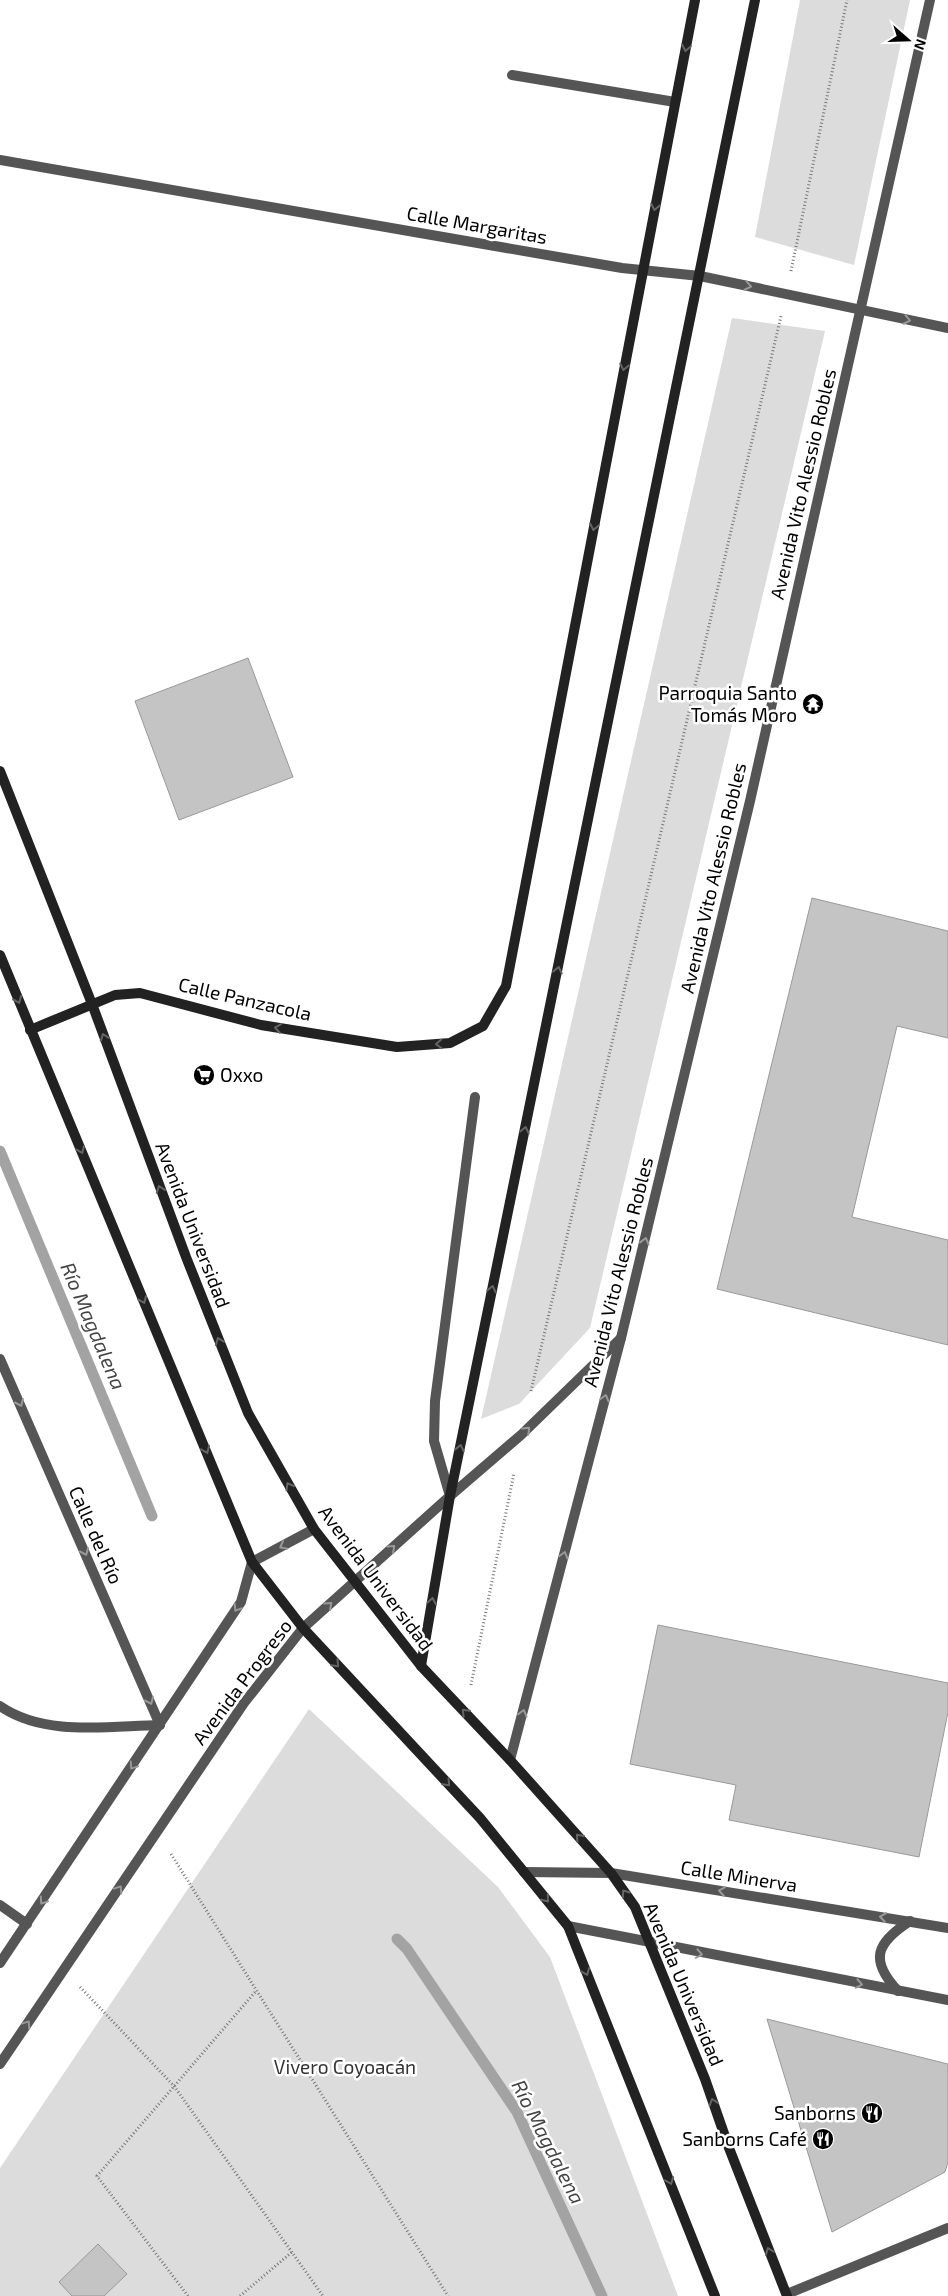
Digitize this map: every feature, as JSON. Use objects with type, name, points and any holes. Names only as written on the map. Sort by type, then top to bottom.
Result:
[{"type":"main road","points":[[642,271],[695,0]]},
{"type":"main road","points":[[421,1666],[450,1496],[755,0]]},
{"type":"main road","name":"Calle Panzacola","points":[[30,1030],[115,995],[140,993],[261,1025],[397,1047],[450,1043],[483,1026],[506,986],[642,271]]},
{"type":"main road","name":"Avenida Universidad","points":[[0,771],[92,1004],[186,1258],[248,1413],[314,1529],[421,1666],[510,1760],[611,1873],[635,1907],[652,1944],[705,2079],[729,2148],[787,2295]]},
{"type":"main road","points":[[0,955],[3,968],[252,1562],[303,1628],[480,1818],[568,1926],[714,2296]]},
{"type":"street","name":"Avenida Vito Alessio Robles","points":[[510,1760],[621,1338],[752,792],[930,0]]},
{"type":"street","points":[[512,75],[675,102]]},
{"type":"street","name":"Calle Margaritas","points":[[0,160],[642,271],[700,276],[948,328]]},
{"type":"street","points":[[450,1496],[434,1441],[435,1401],[475,1096]]},
{"type":"street","name":"Avenida Progreso","points":[[0,2064],[244,1703],[303,1628],[450,1496],[521,1436],[621,1338]]},
{"type":"street","name":"Calle del Río","points":[[0,1359],[160,1725]]},
{"type":"street","points":[[0,1963],[241,1602],[252,1562],[314,1529]]},
{"type":"street","points":[[0,1706],[26,1720],[64,1727],[160,1725]]},
{"type":"street","name":"Calle Minerva","points":[[524,1872],[611,1873],[948,1928]]},
{"type":"street","points":[[0,1905],[27,1924]]},
{"type":"street","points":[[898,1991],[885,1977],[880,1964],[880,1952],[886,1940],[894,1932],[910,1922]]},
{"type":"street","points":[[568,1926],[652,1944],[948,2000]]},
{"type":"street","points":[[787,2295],[948,2228]]},
{"type":"path","points":[[530,1397],[786,294],[847,0]]},
{"type":"path","points":[[465,1712],[521,1436]]},
{"type":"path","points":[[158,1832],[448,2296]]},
{"type":"path","points":[[64,1970],[174,2086],[323,2296]]},
{"type":"path","points":[[188,2296],[97,2176],[256,1991]]},
{"type":"path","points":[[240,2296],[292,2252]]},
{"type":"green space","points":[[800,0],[910,0],[854,265],[755,237]]},
{"type":"green space","points":[[732,318],[825,331],[590,1328],[519,1404],[481,1419]]},
{"type":"green space","name":"Vivero Coyoacán","points":[[309,1709],[498,1887],[550,1957],[678,2296],[0,2296],[0,2168]]},
{"type":"building","points":[[248,658],[293,777],[179,820],[135,701]]},
{"type":"building","points":[[812,898],[948,931],[948,1038],[897,1026],[852,1217],[948,1240],[948,1345],[717,1289]]},
{"type":"building","points":[[658,1625],[948,1683],[948,1712],[919,1857],[729,1820],[736,1785],[630,1764]]},
{"type":"building","name":"Sanborns","points":[[767,2019],[948,2064],[948,2162],[945,2172],[832,2232]]},
{"type":"building","points":[[98,2244],[127,2274],[104,2296],[72,2296],[59,2282]]},
{"type":"waterway","name":"Río Magdalena","points":[[0,1151],[152,1516]]},
{"type":"waterway","name":"Río Magdalena","points":[[397,1939],[407,1949],[517,2112],[602,2296]]},
{"type":"place","name":"Parroquia Santo Tomás Moro","points":[[813,704]]},
{"type":"place","name":"Oxxo","points":[[204,1075]]},
{"type":"place","name":"Sanborns","points":[[872,2113]]},
{"type":"place","name":"Sanborns Café","points":[[823,2139]]}]
